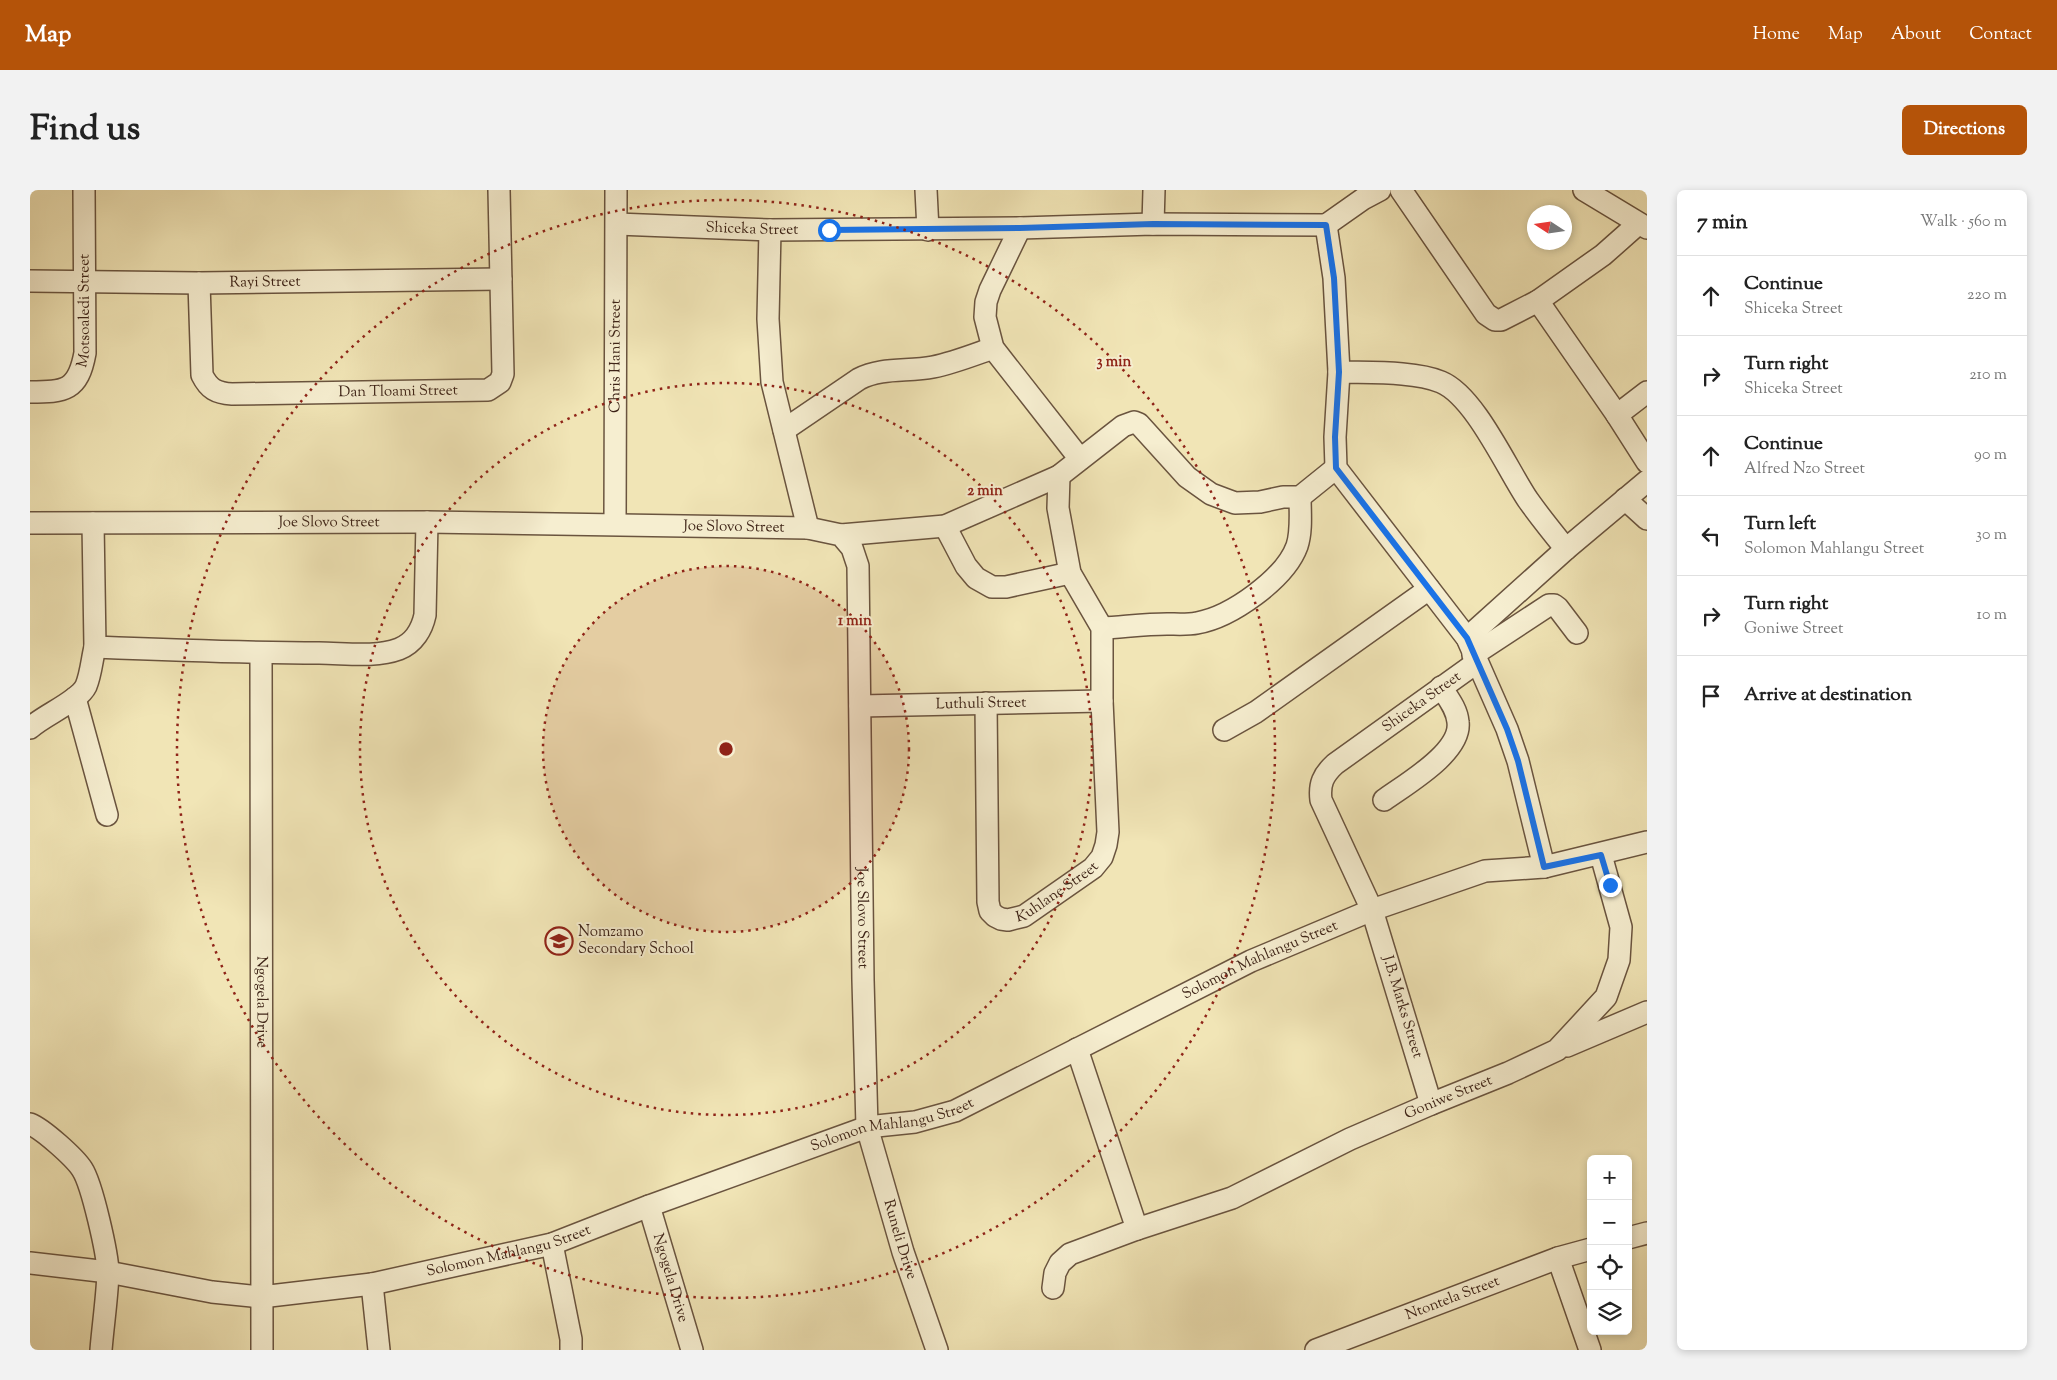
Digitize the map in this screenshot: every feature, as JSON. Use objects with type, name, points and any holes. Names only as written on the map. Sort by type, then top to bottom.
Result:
[{"type":"street","name":"Motsoaledi Street","points":[[30,392],[58,391],[70,386],[79,377],[85,353],[84,190]]},
{"type":"street","name":"Dan Tloami Street","points":[[199,283],[202,375],[207,386],[214,391],[241,394],[488,390],[500,382],[503,374],[499,190]]},
{"type":"street","name":"Chris Hani Street","points":[[615,524],[616,190]]},
{"type":"street","points":[[926,190],[928,230]]},
{"type":"street","points":[[1153,224],[1154,190]]},
{"type":"street","points":[[1380,190],[1363,198],[1326,225],[1334,278],[1339,372],[1335,437],[1336,468],[1429,589],[1472,652],[1507,729],[1518,761],[1544,867]]},
{"type":"street","points":[[1401,190],[1490,318],[1501,320],[1538,301],[1643,226],[1597,194]]},
{"type":"street","name":"Shiceka Street","points":[[617,224],[770,230],[928,230],[1153,224],[1326,225]]},
{"type":"street","points":[[1020,228],[986,302],[985,317],[993,348],[1080,459]]},
{"type":"street","points":[[770,230],[769,347],[772,382],[808,528]]},
{"type":"street","name":"Rayi Street","points":[[30,281],[199,283],[501,279]]},
{"type":"street","points":[[1538,301],[1617,415],[1647,462]]},
{"type":"street","points":[[784,430],[870,374],[883,371],[934,367],[993,348]]},
{"type":"street","points":[[1339,372],[1423,376],[1440,381],[1457,391],[1474,412],[1528,499],[1566,549]]},
{"type":"street","points":[[1617,415],[1647,392]]},
{"type":"street","points":[[841,535],[945,526],[1059,476],[1123,426],[1134,422],[1139,424],[1188,477],[1211,494],[1235,503],[1248,503],[1283,497],[1300,497],[1336,468]]},
{"type":"street","points":[[1059,476],[1058,508],[1070,573],[1102,628],[1196,624],[1214,618],[1249,599],[1278,574],[1293,554],[1298,544],[1300,531],[1300,497]]},
{"type":"street","points":[[1472,652],[1566,549],[1647,481]]},
{"type":"street","points":[[1625,499],[1647,519]]},
{"type":"street","points":[[95,647],[261,653],[378,654],[399,649],[417,636],[425,615],[427,522]]},
{"type":"street","name":"Joe Slovo Street","points":[[30,523],[427,522],[615,524],[808,528],[841,535],[852,548],[858,566],[863,980],[867,1127]]},
{"type":"street","points":[[30,728],[40,718],[75,698],[85,687],[95,647],[93,523]]},
{"type":"street","points":[[945,526],[966,566],[976,578],[992,587],[1006,587],[1070,573]]},
{"type":"street","points":[[1224,730],[1256,712],[1429,589]]},
{"type":"street","points":[[1472,652],[1549,605],[1554,605],[1558,608],[1577,633]]},
{"type":"street","name":"Kuhlane Street","points":[[986,703],[988,902],[990,910],[995,916],[1008,920],[1024,916],[1093,868],[1102,857],[1108,832],[1102,701],[1102,628]]},
{"type":"street","name":"Shiceka Street","points":[[1372,910],[1321,800],[1320,789],[1322,780],[1335,764],[1441,687],[1472,652]]},
{"type":"street","name":"Ngogela Drive","points":[[261,653],[262,1350]]},
{"type":"street","points":[[1384,800],[1436,761],[1455,740],[1459,723],[1456,712],[1441,687]]},
{"type":"street","points":[[75,698],[107,814]]},
{"type":"street","name":"Luthuli Street","points":[[860,706],[1102,701]]},
{"type":"street","name":"Solomon Mahlangu Street","points":[[30,1263],[108,1272],[204,1290],[261,1297],[372,1284],[552,1244],[649,1206],[867,1127],[916,1122],[955,1111],[1251,961],[1372,910],[1485,870],[1544,867],[1601,855],[1647,842]]},
{"type":"street","name":"Goniwe Street","points":[[1053,1288],[1060,1263],[1070,1254],[1137,1229],[1232,1198],[1343,1143],[1431,1104],[1508,1073],[1557,1050],[1606,997],[1619,960],[1621,927],[1601,855]]},
{"type":"street","name":"J.B. Marks Street","points":[[1372,910],[1431,1104]]},
{"type":"street","points":[[1557,1050],[1647,1012]]},
{"type":"street","points":[[1077,1049],[1137,1229]]},
{"type":"street","points":[[30,1124],[43,1131],[82,1169],[88,1184],[104,1242],[108,1272],[101,1350]]},
{"type":"street","name":"Runeli Drive","points":[[867,1127],[903,1252],[937,1350]]},
{"type":"street","name":"Ngogela Drive","points":[[649,1206],[692,1350]]},
{"type":"street","points":[[1632,1237],[1647,1233]]},
{"type":"street","points":[[552,1244],[571,1340],[570,1350]]},
{"type":"street","name":"Ntontela Street","points":[[1316,1350],[1558,1258],[1587,1250]]},
{"type":"street","points":[[1558,1258],[1590,1350]]},
{"type":"street","points":[[372,1284],[379,1350]]},
{"type":"place","name":"Nomzamo Secondary School","points":[[559,941]]},
{"type":"route","points":[[829,230],[1020,228],[1153,224],[1199,226],[1326,225],[1334,278],[1337,315],[1339,372],[1335,437],[1336,468],[1467,638],[1507,729],[1518,761],[1544,867],[1601,855],[1610,885]]}]
